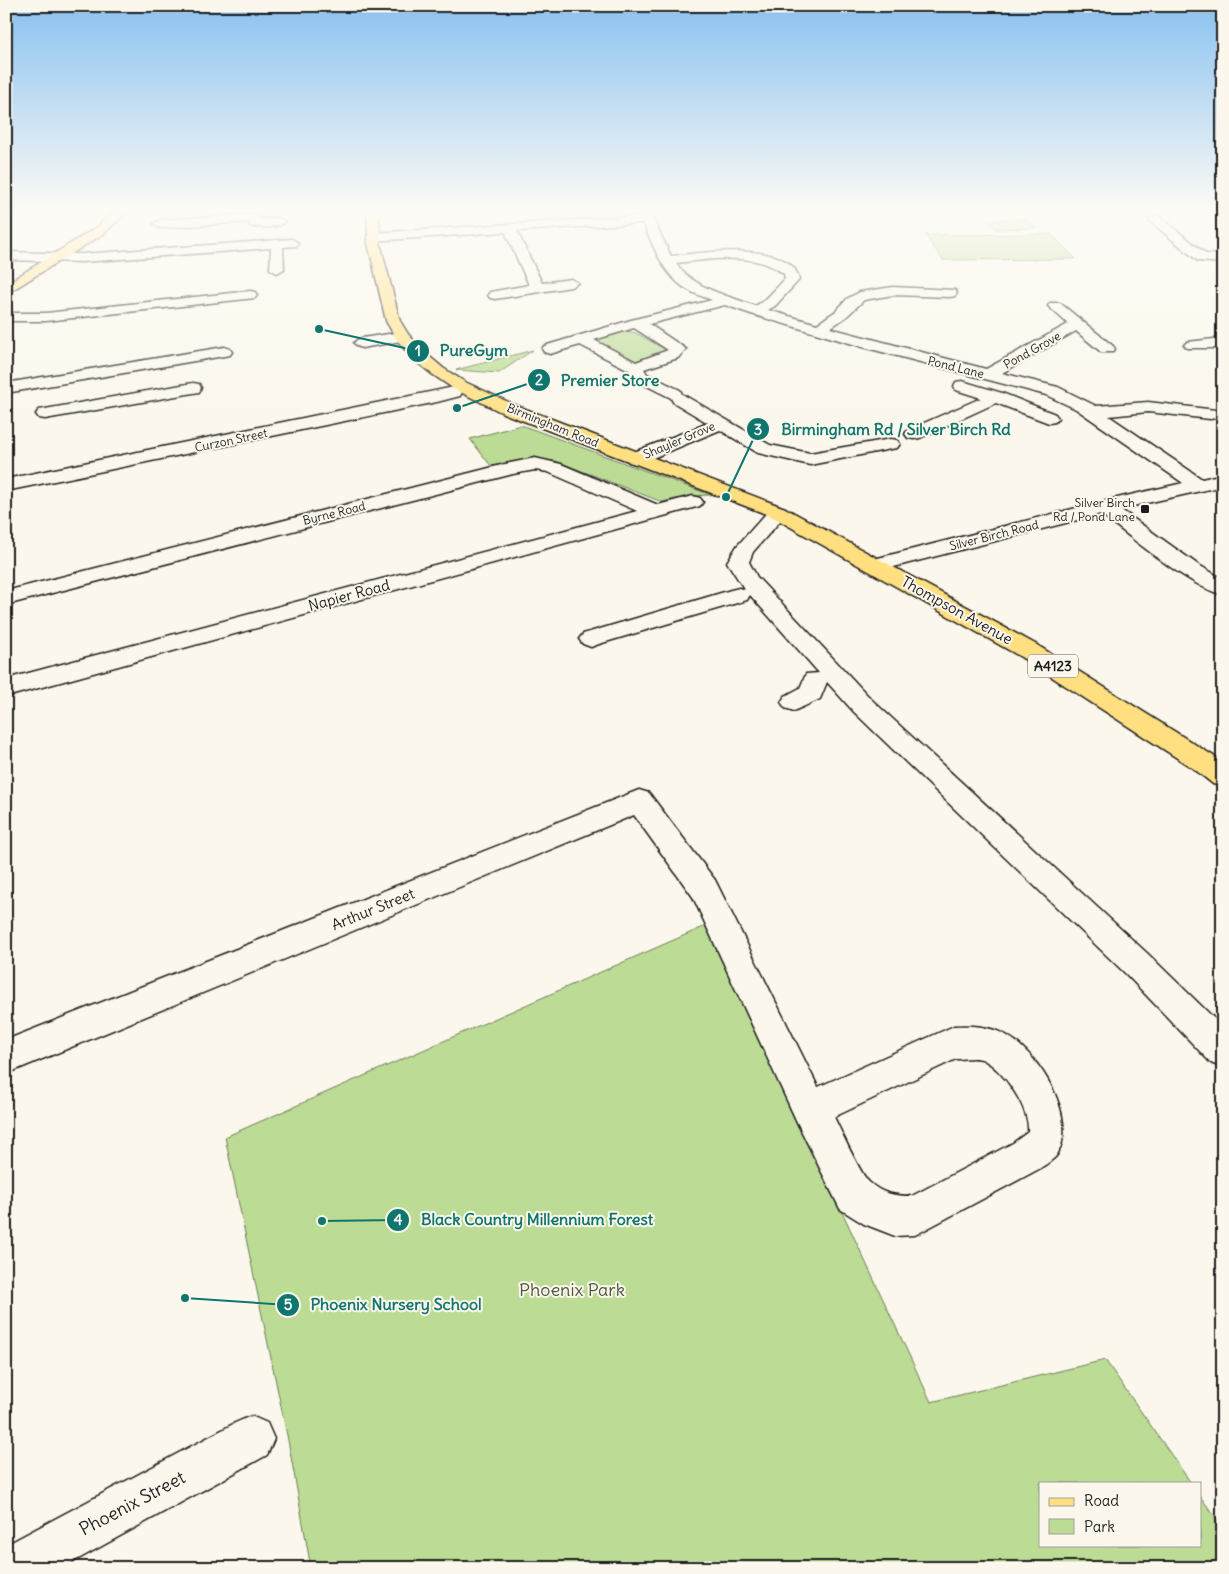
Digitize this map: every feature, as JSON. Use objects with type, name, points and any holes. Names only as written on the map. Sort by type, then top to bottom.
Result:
[{"type":"main road","points":[[6,290],[18,282]]},
{"type":"main road","name":"Birmingham Road","points":[[384,282],[393,320],[402,337],[419,356],[464,388],[536,420],[674,473]]},
{"type":"main road","name":"Thompson Avenue","points":[[674,473],[737,494],[778,512],[878,565],[1029,651],[1203,762],[1223,777]]},
{"type":"street","points":[[528,282],[530,288]]},
{"type":"street","name":"Pond Lane","points":[[685,282],[724,300],[818,330],[1052,391],[1072,399],[1198,485]]},
{"type":"street","points":[[756,311],[774,299],[790,282]]},
{"type":"street","points":[[495,295],[571,283]]},
{"type":"street","points":[[818,330],[841,314],[860,296],[893,291],[950,293]]},
{"type":"street","points":[[6,317],[46,317],[250,296]]},
{"type":"street","points":[[550,349],[636,323],[712,305],[724,300]]},
{"type":"street","name":"Pond Grove","points":[[1055,306],[1107,349]]},
{"type":"street","points":[[580,339],[622,362],[635,366],[672,355],[678,350],[675,346],[636,323]]},
{"type":"street","name":"Pond Grove","points":[[987,375],[1074,327],[1076,323]]},
{"type":"street","points":[[362,342],[402,337]]},
{"type":"street","points":[[1192,345],[1223,344]]},
{"type":"street","points":[[870,345],[860,354],[996,397],[1050,418]]},
{"type":"street","points":[[6,388],[224,352]]},
{"type":"street","name":"Shayler Grove","points":[[635,366],[641,377],[722,422],[764,449],[810,459],[890,444]]},
{"type":"street","points":[[44,414],[193,388]]},
{"type":"street","name":"Curzon Street","points":[[6,486],[437,398],[454,392]]},
{"type":"street","points":[[914,434],[996,397]]},
{"type":"street","points":[[1092,412],[1148,407],[1210,414]]},
{"type":"street","name":"Shayler Grove","points":[[636,458],[722,422]]},
{"type":"street","name":"Byrne Road","points":[[6,598],[512,468],[535,464],[554,468],[656,512]]},
{"type":"street","points":[[1198,485],[1223,480]]},
{"type":"street","name":"Silver Birch Road","points":[[878,565],[1198,485]]},
{"type":"street","name":"Napier Road","points":[[6,688],[693,502]]},
{"type":"street","points":[[1104,507],[1189,569],[1223,588]]},
{"type":"street","points":[[778,512],[744,550],[742,579],[775,622],[824,677],[863,706],[1137,964],[1223,1051]]},
{"type":"street","points":[[591,638],[742,579]]},
{"type":"street","points":[[794,702],[811,693],[824,677]]},
{"type":"street","name":"Arthur Street","points":[[6,1057],[639,801],[704,889],[810,1109]]},
{"type":"street","points":[[975,1042],[992,1046],[1008,1059],[1030,1084],[1040,1101],[1047,1125],[1044,1143],[1026,1156],[915,1215],[896,1216],[878,1210],[854,1195],[810,1109],[954,1043],[975,1042]]},
{"type":"street","name":"Phoenix Street","points":[[14,1568],[251,1439]]},
{"type":"green space","points":[[626,331],[636,333],[666,350],[665,352],[636,363],[597,343],[597,340]]},
{"type":"green space","points":[[533,350],[499,373],[456,370]]},
{"type":"green space","points":[[521,425],[711,495],[688,496],[662,502],[556,461],[534,459],[491,466],[470,439]]},
{"type":"green space","name":"Phoenix Park","points":[[708,925],[931,1402],[1105,1360],[1190,1482],[1039,1482],[1039,1546],[1202,1546],[1202,1499],[1223,1528],[1223,1568],[311,1568],[288,1440],[225,1137]]},
{"type":"place","name":"PureGym","points":[[319,329]]},
{"type":"place","name":"Premier Store","points":[[457,408]]},
{"type":"place","name":"Birmingham Rd / Silver Birch Rd","points":[[726,497]]},
{"type":"place","name":"Silver Birch Rd / Pond Lane","points":[[1145,509]]},
{"type":"place","name":"Black Country Millennium Forest","points":[[322,1221]]},
{"type":"place","name":"Phoenix Nursery School","points":[[185,1298]]}]
